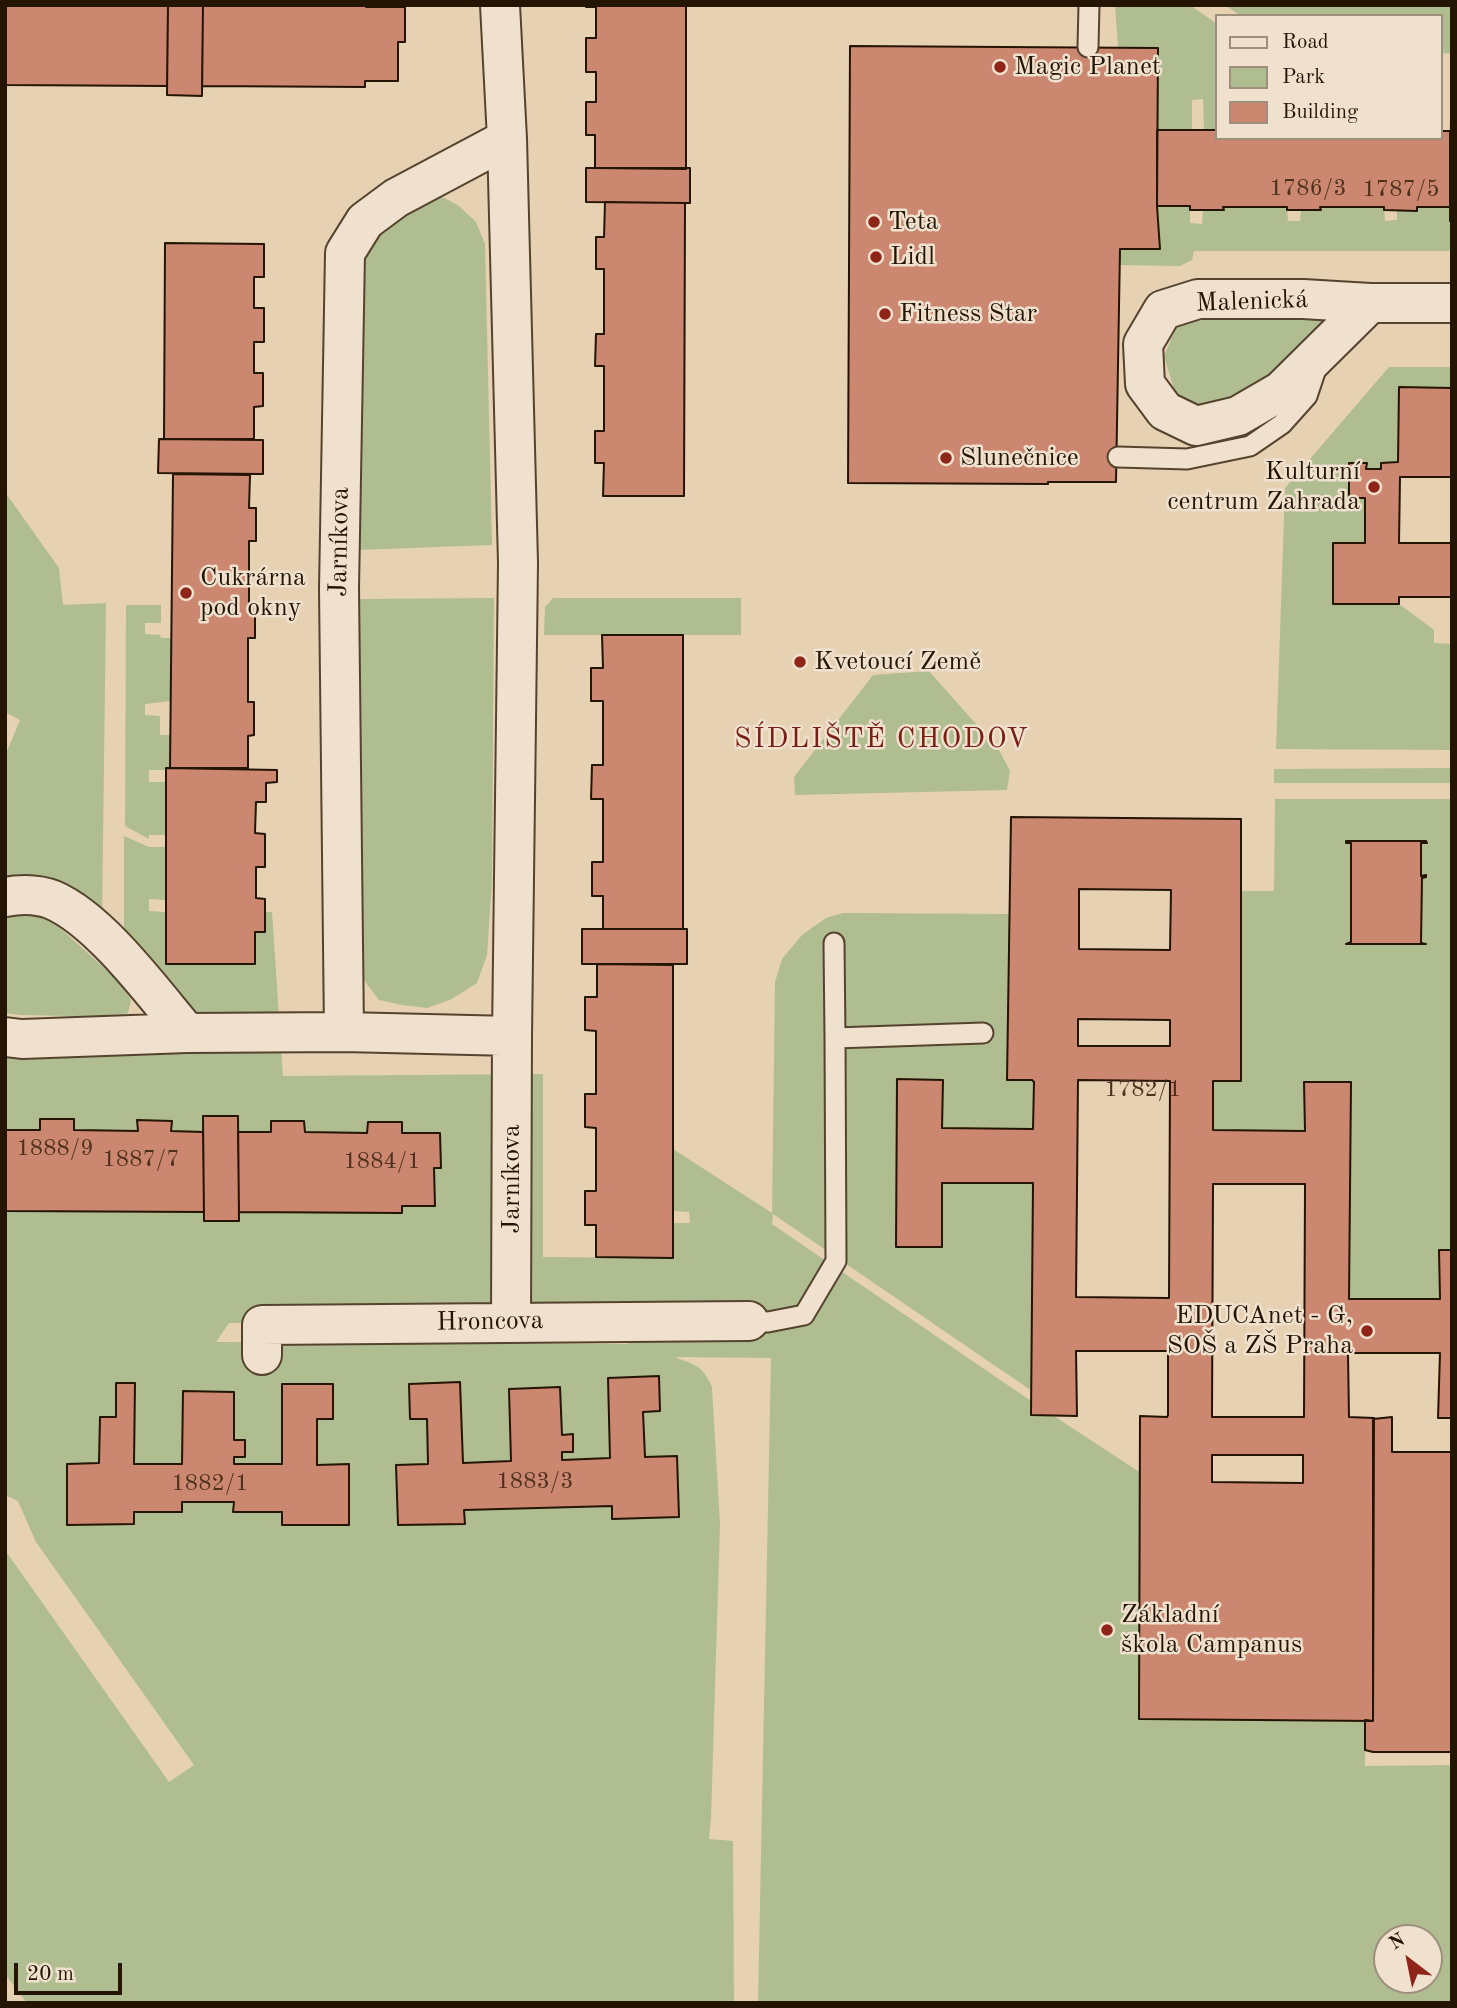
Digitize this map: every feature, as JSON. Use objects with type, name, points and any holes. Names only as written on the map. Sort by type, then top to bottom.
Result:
[{"type":"street","name":"Jarníkova","points":[[500,5],[507,139],[518,563],[511,1321]]},
{"type":"street","name":"Jarníkova","points":[[344,1032],[339,589],[345,253],[365,221],[396,198],[507,139]]},
{"type":"street","name":"Malenická","points":[[1370,303],[1281,391],[1238,416],[1196,426],[1165,411],[1145,384],[1143,344],[1163,310],[1198,299],[1452,303]]},
{"type":"street","points":[[5,897],[30,894],[52,900],[72,911],[116,950],[187,1033]]},
{"type":"street","points":[[5,1037],[22,1039],[187,1033],[344,1032],[512,1036]]},
{"type":"street","name":"Hroncova","points":[[262,1355],[262,1325],[749,1321]]},
{"type":"lane","points":[[1088,5],[1088,47]]},
{"type":"lane","points":[[1118,457],[1187,459],[1250,446],[1282,424],[1307,396],[1322,352]]},
{"type":"lane","points":[[749,1321],[768,1322],[804,1315],[836,1261],[834,943]]},
{"type":"lane","points":[[835,1038],[983,1033]]},
{"type":"green space","points":[[1115,5],[1190,5],[1216,23],[1216,130],[1204,130],[1203,99],[1192,100],[1192,130],[1157,130],[1158,48],[1118,48]]},
{"type":"green space","points":[[1225,5],[1452,5],[1452,54],[1443,53],[1443,14],[1238,14]]},
{"type":"green space","points":[[439,195],[459,206],[476,222],[485,244],[492,545],[357,550],[360,277],[365,253],[391,221]]},
{"type":"green space","points":[[1157,206],[1190,206],[1190,223],[1202,224],[1203,210],[1223,210],[1223,207],[1287,207],[1288,221],[1300,221],[1301,210],[1320,210],[1320,207],[1384,207],[1385,221],[1397,220],[1397,210],[1417,211],[1417,207],[1450,207],[1452,251],[1194,251],[1192,260],[1180,266],[1120,265],[1120,249],[1160,249]]},
{"type":"green space","points":[[1219,304],[1322,318],[1324,338],[1242,399],[1198,408],[1176,396],[1164,356],[1179,321]]},
{"type":"green space","points":[[1389,367],[1452,367],[1452,388],[1400,388],[1398,462],[1381,463],[1381,469],[1366,469],[1367,463],[1349,464],[1365,498],[1365,543],[1333,544],[1333,603],[1399,604],[1434,630],[1434,643],[1452,644],[1452,750],[1276,749],[1285,488]]},
{"type":"green space","points":[[5,492],[59,568],[63,605],[106,603],[102,923],[5,882],[5,756],[20,720],[5,712]]},
{"type":"green space","points":[[494,598],[492,881],[487,955],[477,983],[452,999],[427,1008],[379,1000],[354,962],[356,599]]},
{"type":"green space","points":[[553,598],[741,598],[741,635],[544,635],[545,607]]},
{"type":"green space","points":[[126,605],[161,605],[161,623],[145,623],[145,634],[171,638],[171,701],[145,704],[145,715],[160,716],[160,735],[171,735],[170,768],[149,770],[149,782],[166,782],[166,835],[149,835],[149,839],[125,826]]},
{"type":"green space","points":[[929,671],[999,750],[1010,771],[1007,790],[795,795],[794,777],[873,675]]},
{"type":"green space","points":[[1452,768],[1452,783],[1274,783],[1274,769]]},
{"type":"green space","points":[[1275,799],[1452,799],[1452,1250],[1440,1299],[1349,1299],[1351,1083],[1305,1082],[1305,1131],[1213,1130],[1213,1081],[1241,1081],[1240,891],[1274,891]],"holes":[[[1346,841],[1427,843],[1421,843],[1421,876],[1426,877],[1422,878],[1421,943],[1426,944],[1346,944],[1351,942],[1351,843]]]},
{"type":"green space","points":[[124,836],[149,847],[166,847],[166,900],[149,899],[149,911],[165,912],[166,964],[255,964],[255,932],[265,932],[265,912],[272,912],[283,1076],[543,1074],[543,1257],[672,1258],[673,1223],[690,1223],[689,1212],[673,1211],[673,1149],[772,1213],[775,982],[782,959],[802,935],[826,918],[843,913],[1010,914],[1007,1080],[1034,1082],[1033,1129],[942,1128],[896,1246],[942,1247],[942,1183],[1033,1183],[1032,1391],[773,1214],[772,1224],[1031,1401],[1031,1415],[1054,1416],[1141,1473],[1365,1720],[1365,1766],[1452,1765],[1452,2003],[758,2003],[771,1358],[675,1357],[701,1370],[712,1387],[720,1524],[709,1839],[733,1841],[734,2003],[27,2003],[5,1974],[5,1550],[169,1782],[194,1765],[36,1542],[18,1501],[5,1495],[5,1211],[204,1212],[205,1221],[239,1221],[239,1212],[402,1213],[402,1206],[435,1206],[434,1168],[441,1167],[440,1133],[402,1133],[401,1122],[368,1122],[367,1133],[305,1132],[304,1121],[271,1121],[271,1132],[171,1131],[171,1121],[138,1120],[138,1131],[74,1130],[74,1119],[41,1119],[40,1130],[5,1130],[5,1042],[155,1048],[155,987],[124,943]],"holes":[[[642,1318],[628,1344],[216,1342],[229,1323]],[[659,1376],[660,1411],[643,1412],[645,1457],[677,1456],[679,1517],[612,1519],[612,1506],[464,1510],[464,1524],[398,1525],[396,1465],[428,1464],[427,1419],[410,1419],[409,1384],[460,1382],[463,1463],[511,1461],[509,1389],[560,1387],[562,1435],[573,1435],[573,1452],[562,1452],[562,1460],[610,1458],[608,1378]],[[116,1383],[134,1384],[134,1464],[182,1464],[234,1440],[245,1440],[245,1457],[234,1457],[234,1464],[282,1464],[333,1384],[333,1419],[317,1419],[317,1465],[349,1465],[349,1525],[282,1525],[282,1512],[234,1512],[234,1502],[182,1502],[182,1512],[134,1512],[134,1524],[68,1524],[68,1464],[99,1463],[100,1418],[116,1417]]]},
{"type":"green space","points":[[32,911],[59,927],[123,985],[131,1000],[128,1013],[117,1017],[5,1013],[5,917]]},
{"type":"building","points":[[5,5],[168,5],[167,86],[5,85]]},
{"type":"building","points":[[168,5],[203,5],[202,96],[167,95]]},
{"type":"building","points":[[203,5],[405,7],[405,42],[398,42],[398,81],[365,81],[365,87],[202,86]]},
{"type":"building","points":[[686,5],[686,169],[595,168],[595,135],[586,135],[586,102],[596,102],[596,72],[586,72],[586,38],[596,38],[596,7],[586,7]]},
{"type":"building","points":[[850,46],[1158,48],[1157,206],[1160,249],[1120,249],[1116,482],[848,483]]},
{"type":"building","points":[[1451,118],[1452,221],[1450,221]]},
{"type":"building","points":[[1157,130],[1216,130],[1216,140],[1443,140],[1443,131],[1450,131],[1450,207],[1417,207],[1417,211],[1384,210],[1384,207],[1287,210],[1287,207],[1223,207],[1224,210],[1190,210],[1190,206],[1157,206]]},
{"type":"building","points":[[586,168],[690,168],[690,203],[586,202]]},
{"type":"building","points":[[605,202],[685,203],[684,496],[603,496],[604,463],[595,463],[595,431],[604,431],[604,366],[595,366],[596,334],[604,334],[604,269],[596,269],[596,237],[604,237]]},
{"type":"building","points":[[165,243],[264,244],[264,277],[254,277],[254,308],[264,308],[264,342],[254,342],[254,373],[263,373],[263,406],[254,407],[254,439],[164,439]]},
{"type":"building","name":"Kulturní centrum Zahrada","points":[[1399,387],[1452,388],[1452,477],[1400,477],[1399,543],[1452,543],[1452,597],[1399,597],[1399,604],[1333,604],[1333,543],[1365,543],[1365,498],[1349,498],[1349,463],[1367,463],[1366,469],[1381,469],[1381,463],[1398,462]]},
{"type":"building","points":[[159,439],[263,440],[263,474],[158,473]]},
{"type":"building","points":[[173,474],[250,475],[249,508],[256,508],[256,541],[249,541],[249,605],[255,605],[255,638],[248,638],[248,702],[254,702],[254,735],[248,736],[248,768],[170,768]]},
{"type":"building","points":[[602,635],[683,635],[683,929],[603,929],[603,896],[592,896],[592,862],[603,862],[603,799],[591,799],[592,765],[603,765],[603,701],[591,701],[591,668],[603,668]]},
{"type":"building","points":[[166,768],[277,770],[277,782],[266,783],[266,802],[256,802],[255,833],[265,834],[265,867],[256,867],[256,898],[265,899],[265,932],[255,932],[255,964],[166,964]]},
{"type":"building","points":[[1011,817],[1241,819],[1241,1081],[1213,1081],[1213,1130],[1305,1131],[1304,1082],[1351,1082],[1349,1299],[1440,1299],[1439,1250],[1452,1250],[1452,1418],[1438,1418],[1440,1353],[1348,1353],[1349,1417],[1374,1418],[1373,1721],[1139,1719],[1140,1416],[1168,1415],[1168,1351],[1076,1351],[1077,1416],[1031,1415],[1033,1183],[942,1183],[942,1247],[896,1247],[897,1079],[943,1080],[942,1128],[1033,1129],[1034,1082],[1007,1080]],"holes":[[[1079,889],[1171,890],[1170,950],[1079,949]],[[1078,1019],[1170,1020],[1170,1046],[1078,1046]],[[1078,1080],[1170,1081],[1169,1298],[1076,1297]],[[1213,1184],[1305,1184],[1304,1417],[1212,1417]],[[1212,1455],[1303,1455],[1303,1483],[1212,1482]]]},
{"type":"building","points":[[1346,841],[1426,841],[1427,843],[1421,843],[1421,876],[1426,877],[1422,878],[1421,943],[1426,944],[1346,944],[1351,942],[1351,843]]},
{"type":"building","points":[[582,929],[687,929],[687,964],[582,964]]},
{"type":"building","points":[[597,964],[673,965],[673,1258],[596,1257],[596,1225],[585,1225],[585,1191],[596,1191],[596,1128],[585,1127],[585,1094],[596,1094],[596,1031],[585,1030],[585,997],[597,997]]},
{"type":"building","points":[[203,1116],[238,1116],[239,1221],[204,1221]]},
{"type":"building","points":[[40,1119],[74,1119],[74,1130],[138,1131],[137,1120],[172,1121],[171,1131],[203,1132],[204,1212],[5,1211],[5,1130],[40,1130]]},
{"type":"building","points":[[271,1121],[304,1121],[305,1132],[367,1133],[368,1122],[402,1122],[402,1133],[440,1133],[441,1168],[434,1168],[435,1206],[402,1206],[402,1213],[239,1212],[238,1132],[271,1132]]},
{"type":"building","points":[[659,1376],[660,1411],[643,1412],[645,1457],[677,1456],[679,1517],[612,1519],[612,1506],[464,1510],[465,1524],[398,1525],[396,1465],[428,1464],[427,1419],[410,1419],[409,1384],[460,1382],[463,1463],[511,1461],[509,1389],[560,1387],[562,1435],[573,1434],[573,1452],[562,1452],[562,1460],[610,1458],[608,1378]]},
{"type":"building","points":[[116,1383],[135,1383],[134,1464],[182,1464],[183,1391],[234,1392],[234,1440],[245,1440],[245,1457],[234,1457],[234,1464],[282,1464],[282,1384],[333,1384],[333,1419],[317,1419],[317,1465],[349,1464],[349,1525],[282,1525],[282,1512],[233,1512],[234,1502],[182,1502],[182,1512],[134,1512],[134,1524],[67,1525],[67,1464],[99,1463],[100,1417],[116,1417]]},
{"type":"building","points":[[1392,1417],[1392,1452],[1452,1452],[1452,1752],[1365,1750],[1365,1720],[1373,1721],[1373,1419]]},
{"type":"place","name":"Magic Planet","points":[[1000,67]]},
{"type":"place","name":"Teta","points":[[874,222]]},
{"type":"place","name":"Lidl","points":[[876,257]]},
{"type":"place","name":"Fitness Star","points":[[885,314]]},
{"type":"place","name":"Slunečnice","points":[[946,458]]},
{"type":"place","name":"Kulturní centrum Zahrada","points":[[1374,487]]},
{"type":"place","name":"Cukrárna pod okny","points":[[186,593]]},
{"type":"place","name":"Kvetoucí Země","points":[[800,662]]},
{"type":"place","name":"EDUCAnet - G, SOŠ a ZŠ Praha","points":[[1367,1331]]},
{"type":"place","name":"Základní škola Campanus","points":[[1107,1630]]},
{"type":"district","name":"SÍDLIŠTĚ CHODOV","points":[[882,740]]}]
